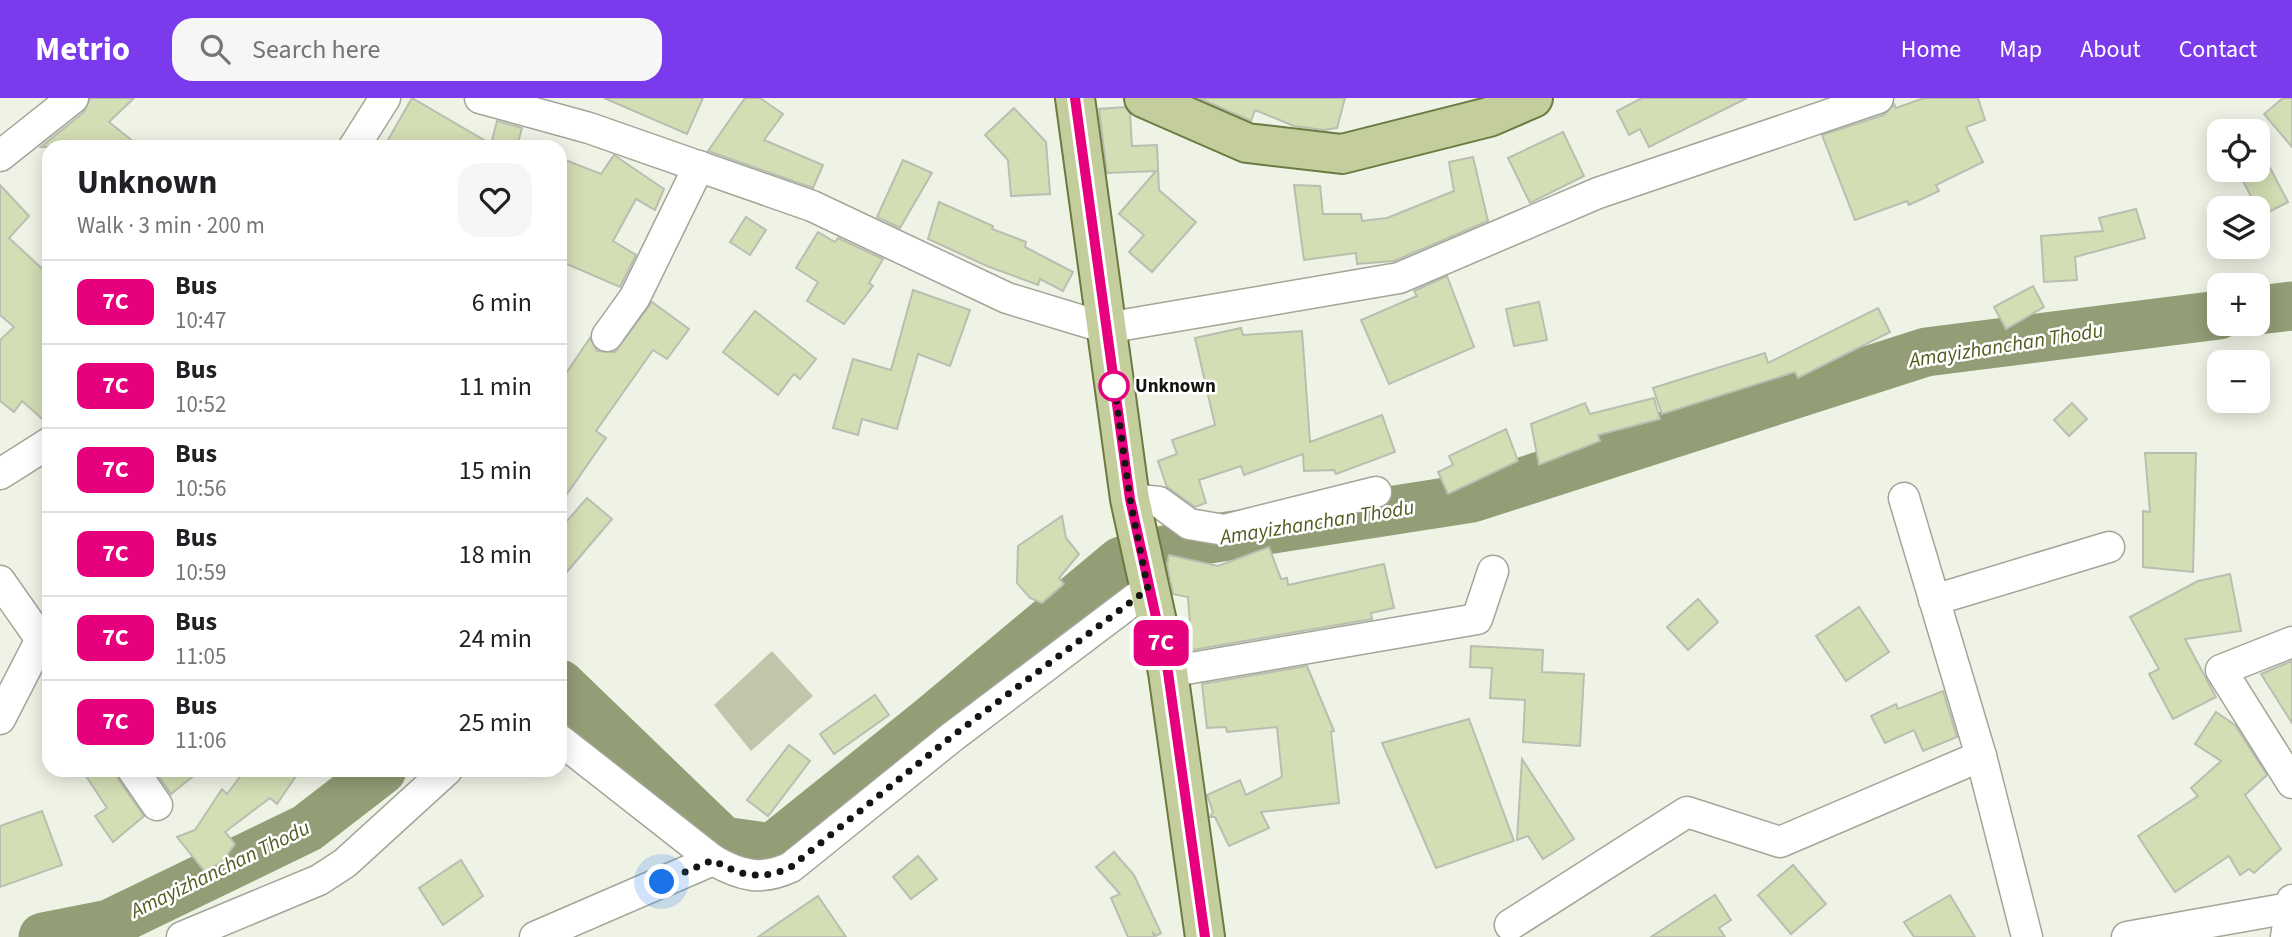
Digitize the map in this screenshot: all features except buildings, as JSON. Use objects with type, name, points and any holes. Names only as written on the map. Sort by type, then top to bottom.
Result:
[{"type":"main road","points":[[1074,98],[1130,499],[1168,672],[1205,937]]},
{"type":"main road","points":[[1144,98],[1247,143],[1342,154],[1489,117],[1534,98]]},
{"type":"street","points":[[359,140],[386,98]]},
{"type":"street","points":[[480,98],[589,128],[812,206],[1007,298],[1106,328],[1399,278],[1598,193],[1878,98]]},
{"type":"street","points":[[0,156],[66,100]]},
{"type":"street","points":[[607,336],[635,297],[699,166]]},
{"type":"street","points":[[0,474],[42,447]]},
{"type":"street","points":[[1130,499],[1159,502],[1189,524],[1224,530],[1377,492]]},
{"type":"street","points":[[1904,498],[1981,756],[2026,937]]},
{"type":"street","points":[[1934,600],[2109,547]]},
{"type":"street","points":[[1168,672],[1477,619],[1493,572]]},
{"type":"street","points":[[0,581],[42,641]]},
{"type":"street","points":[[567,745],[713,860],[735,873],[755,877],[774,875],[791,867],[1147,582]]},
{"type":"street","points":[[2292,642],[2221,670],[2292,783]]},
{"type":"street","points":[[0,719],[42,650]]},
{"type":"street","points":[[1510,925],[1687,812],[1780,842],[1981,756]]},
{"type":"street","points":[[137,777],[157,805]]},
{"type":"street","points":[[181,937],[319,880],[345,863],[439,777]]},
{"type":"street","points":[[535,937],[713,860]]},
{"type":"street","points":[[2127,937],[2289,915]]},
{"type":"green space","points":[[772,651],[813,696],[751,751],[714,705]]},
{"type":"waterway","name":"Amayizhanchan Thodu","points":[[2270,309],[2292,306]]},
{"type":"waterway","name":"Amayizhanchan Thodu","points":[[567,691],[723,841],[772,848],[931,720],[1121,561],[1209,539],[1472,498],[1926,352],[2207,317]]},
{"type":"waterway","name":"Amayizhanchan Thodu","points":[[43,937],[109,924],[307,828],[373,777]]},
{"type":"bus line","name":"7C","points":[[1075,98],[1130,499],[1168,672],[1205,937]]},
{"type":"place","name":"Unknown","points":[[1114,386]]},
{"type":"route","points":[[662,882],[713,860],[735,873],[755,877],[774,875],[791,867],[951,737],[1148,589],[1130,499],[1113,376],[1114,386]]}]
